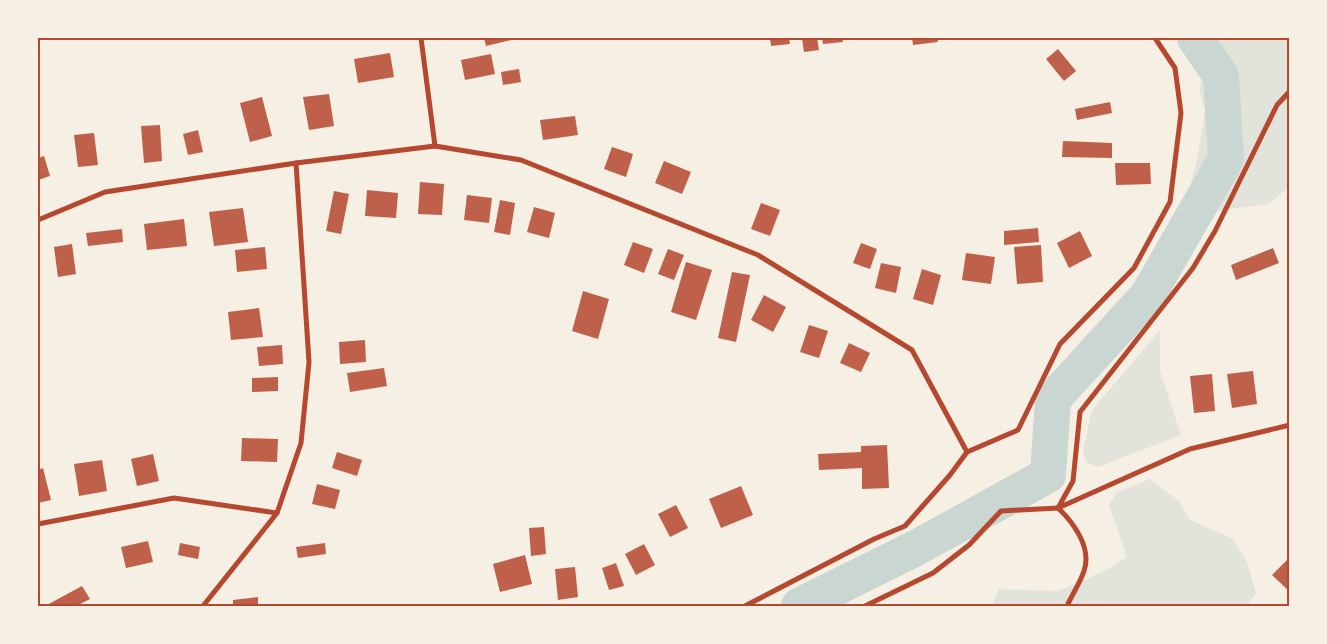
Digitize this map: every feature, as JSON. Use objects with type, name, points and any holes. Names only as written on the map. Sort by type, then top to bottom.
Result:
[{"type":"street","points":[[421,38],[435,146]]},
{"type":"street","points":[[744,606],[874,539],[905,526],[950,475],[966,452],[1018,430],[1060,344],[1134,268],[1170,202],[1181,113],[1175,68],[1155,38]]},
{"type":"street","points":[[1058,508],[1073,481],[1080,412],[1193,268],[1215,231],[1277,105],[1290,91]]},
{"type":"street","points":[[38,220],[105,192],[296,163],[435,146],[521,160],[758,255],[912,350],[966,452]]},
{"type":"street","points":[[204,606],[277,513],[300,443],[309,362],[296,163]]},
{"type":"street","points":[[865,606],[933,573],[969,545],[1001,511],[1058,508],[1190,449],[1290,425]]},
{"type":"street","points":[[38,524],[174,498],[277,513]]},
{"type":"street","points":[[1058,508],[1071,520],[1085,548],[1085,569],[1067,606]]},
{"type":"shaded area","points":[[1183,38],[1289,38],[1289,187],[1268,204],[1209,212],[1186,202],[1197,160],[1205,111],[1199,88],[1203,72]]},
{"type":"shaded area","points":[[1160,330],[1160,371],[1181,435],[1098,467],[1086,462],[1083,451],[1092,410]]},
{"type":"shaded area","points":[[1150,479],[1179,501],[1190,520],[1232,538],[1247,562],[1256,593],[1246,606],[992,606],[999,589],[1058,591],[1103,572],[1127,557],[1109,505],[1117,492]]},
{"type":"building","points":[[484,38],[520,38],[486,46]]},
{"type":"building","points":[[770,38],[789,38],[790,44],[771,46]]},
{"type":"building","points":[[802,38],[817,38],[819,50],[804,52]]},
{"type":"building","points":[[822,38],[842,38],[843,42],[823,44]]},
{"type":"building","points":[[912,38],[937,38],[938,42],[913,45]]},
{"type":"building","points":[[1058,49],[1076,71],[1064,81],[1046,59]]},
{"type":"building","points":[[390,53],[394,77],[358,83],[354,59]]},
{"type":"building","points":[[491,54],[495,74],[465,80],[461,60]]},
{"type":"building","points":[[519,69],[521,82],[503,85],[501,72]]},
{"type":"building","points":[[329,94],[334,126],[309,130],[303,97]]},
{"type":"building","points":[[262,97],[272,136],[250,142],[240,103]]},
{"type":"building","points":[[1110,102],[1112,113],[1077,120],[1075,109]]},
{"type":"building","points":[[575,116],[578,135],[543,140],[540,120]]},
{"type":"building","points":[[160,125],[162,161],[144,163],[141,126]]},
{"type":"building","points":[[198,130],[203,152],[188,155],[183,134]]},
{"type":"building","points":[[94,133],[98,165],[78,167],[74,135]]},
{"type":"building","points":[[1063,141],[1112,143],[1112,158],[1062,157]]},
{"type":"building","points":[[612,147],[633,154],[626,177],[604,169]]},
{"type":"building","points":[[44,156],[50,176],[38,180],[38,158]]},
{"type":"building","points":[[664,161],[691,172],[682,194],[655,183]]},
{"type":"building","points":[[1115,163],[1150,163],[1151,184],[1116,185]]},
{"type":"building","points":[[420,182],[444,184],[442,215],[418,214]]},
{"type":"building","points":[[367,190],[398,193],[396,218],[365,216]]},
{"type":"building","points":[[334,191],[349,194],[341,234],[326,231]]},
{"type":"building","points":[[467,195],[492,198],[489,223],[464,220]]},
{"type":"building","points":[[500,200],[515,203],[510,235],[494,232]]},
{"type":"building","points":[[761,203],[780,210],[770,236],[751,229]]},
{"type":"building","points":[[534,207],[555,213],[549,238],[527,232]]},
{"type":"building","points":[[243,208],[248,242],[214,246],[209,212]]},
{"type":"building","points":[[184,219],[187,246],[147,250],[144,224]]},
{"type":"building","points":[[1038,228],[1039,242],[1004,245],[1004,231]]},
{"type":"building","points":[[122,229],[123,242],[88,246],[86,233]]},
{"type":"building","points":[[1080,231],[1092,256],[1069,268],[1057,243]]},
{"type":"building","points":[[633,242],[653,249],[644,273],[624,265]]},
{"type":"building","points":[[861,243],[877,249],[870,269],[853,263]]},
{"type":"building","points":[[72,244],[76,274],[58,277],[54,247]]},
{"type":"building","points":[[1041,245],[1043,282],[1017,284],[1014,247]]},
{"type":"building","points":[[265,247],[267,269],[237,272],[235,250]]},
{"type":"building","points":[[1273,248],[1279,263],[1236,280],[1231,265]]},
{"type":"building","points":[[668,249],[684,255],[674,280],[658,274]]},
{"type":"building","points":[[966,253],[995,257],[991,284],[962,280]]},
{"type":"building","points":[[686,262],[712,270],[696,320],[671,312]]},
{"type":"building","points":[[881,263],[901,267],[896,293],[875,288]]},
{"type":"building","points":[[922,269],[941,275],[933,305],[913,299]]},
{"type":"building","points":[[732,272],[750,275],[736,342],[718,338]]},
{"type":"building","points":[[583,291],[609,299],[598,339],[572,331]]},
{"type":"building","points":[[764,295],[786,307],[773,332],[751,320]]},
{"type":"building","points":[[259,308],[263,337],[231,340],[228,312]]},
{"type":"building","points":[[809,325],[828,331],[819,358],[800,352]]},
{"type":"building","points":[[365,340],[366,362],[340,364],[339,342]]},
{"type":"building","points":[[849,343],[870,353],[861,372],[840,363]]},
{"type":"building","points":[[282,345],[283,364],[259,366],[257,347]]},
{"type":"building","points":[[384,368],[387,386],[350,392],[347,373]]},
{"type":"building","points":[[1253,371],[1257,404],[1232,408],[1227,374]]},
{"type":"building","points":[[1212,374],[1215,411],[1194,413],[1190,376]]},
{"type":"building","points":[[278,377],[278,391],[252,392],[252,378]]},
{"type":"building","points":[[242,438],[278,439],[277,462],[241,461]]},
{"type":"building","points":[[887,445],[889,488],[862,489],[862,468],[819,470],[818,454],[861,452],[861,446]]},
{"type":"building","points":[[337,452],[362,460],[357,476],[332,468]]},
{"type":"building","points":[[153,454],[159,481],[137,486],[131,459]]},
{"type":"building","points":[[102,460],[107,491],[79,496],[74,464]]},
{"type":"building","points":[[43,468],[51,500],[38,503],[38,470]]},
{"type":"building","points":[[317,484],[340,490],[335,509],[312,504]]},
{"type":"building","points":[[741,486],[753,515],[721,528],[709,499]]},
{"type":"building","points":[[676,505],[688,528],[670,537],[658,514]]},
{"type":"building","points":[[544,527],[546,554],[531,556],[529,528]]},
{"type":"building","points":[[148,541],[153,562],[126,568],[121,547]]},
{"type":"building","points":[[180,543],[200,547],[198,559],[178,555]]},
{"type":"building","points":[[325,543],[326,554],[298,558],[296,547]]},
{"type":"building","points":[[644,544],[655,565],[636,575],[625,554]]},
{"type":"building","points":[[525,555],[532,584],[500,592],[493,564]]},
{"type":"building","points":[[1290,557],[1290,592],[1272,575]]},
{"type":"building","points":[[616,563],[624,586],[609,590],[602,568]]},
{"type":"building","points":[[575,567],[578,597],[558,600],[555,569]]},
{"type":"building","points":[[82,586],[90,599],[76,606],[45,606]]},
{"type":"building","points":[[258,597],[258,606],[233,606],[233,600]]},
{"type":"waterway","points":[[799,606],[916,548],[1048,475],[1053,399],[1148,295],[1226,159],[1221,76],[1195,38]]}]
